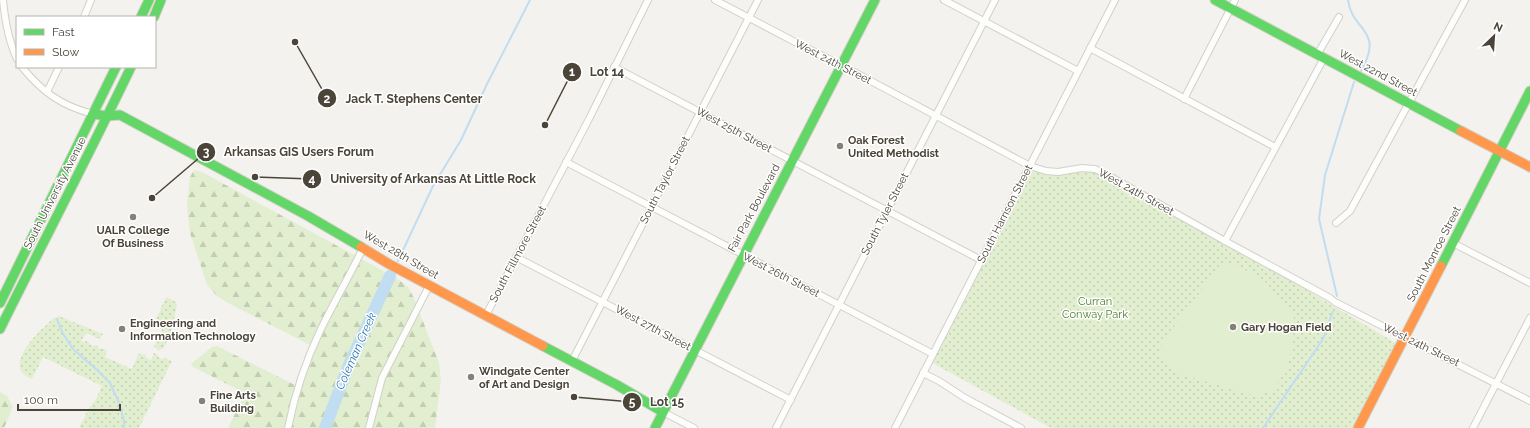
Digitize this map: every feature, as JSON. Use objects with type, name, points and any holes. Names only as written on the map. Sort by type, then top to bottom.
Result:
[{"type":"street","points":[[3,0],[7,31],[11,47],[16,57]]},
{"type":"street","points":[[84,16],[91,0]]},
{"type":"street","points":[[141,16],[149,0]]},
{"type":"street","points":[[154,16],[161,0]]},
{"type":"street","name":"South Fillmore Street","points":[[486,315],[648,0]]},
{"type":"street","name":"West 24th Street","points":[[715,0],[936,115],[1030,166],[1046,171],[1058,172],[1082,168],[1095,170],[1325,294],[1335,302],[1530,401]]},
{"type":"street","name":"South Taylor Street","points":[[572,361],[758,0]]},
{"type":"street","name":"Fair Park Boulevard","points":[[655,428],[875,0]]},
{"type":"street","points":[[944,0],[1078,71]]},
{"type":"street","name":"South Tyler Street","points":[[776,428],[995,0]]},
{"type":"street","name":"South Harrison Street","points":[[895,428],[1115,0]]},
{"type":"street","name":"West 22nd Street","points":[[1215,0],[1530,167]]},
{"type":"street","points":[[1184,99],[1235,0]]},
{"type":"street","points":[[1336,223],[1350,211],[1465,0]]},
{"type":"street","points":[[1225,241],[1275,147],[1339,16]]},
{"type":"street","points":[[1090,48],[1275,147]]},
{"type":"street","name":"West 25th Street","points":[[614,67],[981,260]]},
{"type":"street","points":[[23,68],[37,84],[67,106],[93,114]]},
{"type":"street","points":[[47,92],[59,68]]},
{"type":"street","name":"South University Avenue","points":[[0,302],[116,68]]},
{"type":"street","name":"South University Avenue","points":[[0,329],[60,208],[108,116],[131,68]]},
{"type":"street","name":"South Monroe Street","points":[[1358,428],[1530,91]]},
{"type":"street","name":"West 28th Street","points":[[93,114],[120,116],[302,213],[429,286],[617,385],[694,428]]},
{"type":"street","name":"West 26th Street","points":[[566,162],[933,354]]},
{"type":"street","points":[[1453,243],[1530,283]]},
{"type":"street","points":[[288,428],[295,396],[308,360],[321,329],[363,248]]},
{"type":"street","name":"West 27th Street","points":[[516,257],[791,400]]},
{"type":"street","points":[[369,428],[382,378],[429,286]]},
{"type":"street","points":[[1473,428],[1530,318]]},
{"type":"street","points":[[923,373],[939,381],[1011,426],[1021,428]]},
{"type":"green space","name":"Curran Conway Park","points":[[1030,166],[1046,171],[1091,169],[1225,241],[1397,344],[1353,428],[1051,428],[929,361]]},
{"type":"green space","points":[[194,170],[202,172],[398,279],[408,287],[414,298],[439,363],[441,380],[435,428],[228,428],[243,398],[242,394],[239,390],[193,367],[191,365],[192,363],[212,347],[217,346],[293,384],[300,386],[304,382],[315,350],[310,345],[228,303],[217,296],[207,285],[190,233],[187,206],[190,177]]},
{"type":"green space","name":"Gary Hogan Field","points":[[1223,262],[1240,267],[1264,280],[1294,316],[1292,348],[1288,366],[1274,390],[1256,396],[1176,373],[1163,362],[1160,349],[1165,338]]},
{"type":"green space","points":[[166,297],[176,302],[177,305],[172,328],[164,348],[159,350],[154,347],[165,323],[156,319]]},
{"type":"green space","points":[[59,316],[103,334],[100,339],[86,333],[81,341],[86,341],[93,346],[98,346],[98,348],[107,350],[105,357],[132,369],[139,353],[146,355],[145,357],[151,360],[154,353],[157,354],[160,359],[165,358],[172,361],[139,428],[79,428],[102,386],[43,357],[32,379],[23,373],[20,366],[21,358],[25,349],[39,332],[53,319]]},
{"type":"green space","points":[[0,392],[7,396],[13,407],[4,428],[0,428]]},
{"type":"waterway","name":"Coleman Creek","points":[[398,261],[433,186],[461,140],[487,84],[530,0]]},
{"type":"waterway","points":[[1348,0],[1351,11],[1365,32],[1370,47],[1361,71]]},
{"type":"waterway","points":[[1337,296],[1319,219],[1325,175],[1354,82]]},
{"type":"waterway","name":"Coleman Creek","points":[[325,428],[348,367],[390,276]]},
{"type":"waterway","points":[[1263,428],[1323,339],[1333,311]]},
{"type":"waterway","points":[[57,319],[62,332],[73,349],[110,383],[119,403],[124,421],[124,428]]},
{"type":"traffic: fast","points":[[141,16],[149,0]]},
{"type":"traffic: fast","points":[[154,16],[161,0]]},
{"type":"traffic: fast","points":[[655,428],[875,0]]},
{"type":"traffic: fast","points":[[1215,0],[1461,131]]},
{"type":"traffic: fast","points":[[0,303],[116,68]]},
{"type":"traffic: fast","points":[[0,329],[131,68]]},
{"type":"traffic: fast","points":[[1441,266],[1530,91]]},
{"type":"traffic: fast","points":[[93,114],[107,116],[120,115],[308,216],[361,247]]},
{"type":"traffic: fast","points":[[543,346],[617,385],[663,412]]},
{"type":"traffic: slow","points":[[1461,131],[1530,167]]},
{"type":"traffic: slow","points":[[361,247],[389,264],[543,346]]},
{"type":"traffic: slow","points":[[1358,428],[1441,266]]},
{"type":"place","name":"Jack T. Stephens Center","points":[[295,42]]},
{"type":"place","name":"Lot 14","points":[[545,125]]},
{"type":"place","name":"Oak Forest United Methodist","points":[[840,146]]},
{"type":"place","name":"University of Arkansas At Little Rock","points":[[255,177]]},
{"type":"place","name":"Arkansas GIS Users Forum","points":[[152,198]]},
{"type":"place","name":"UALR College Of Business","points":[[133,217]]},
{"type":"place","name":"Gary Hogan Field","points":[[1233,327]]},
{"type":"place","name":"Engineering and Information Technology","points":[[122,329]]},
{"type":"place","name":"Windgate Center of Art and Design","points":[[471,377]]},
{"type":"place","name":"Lot 15","points":[[574,397]]},
{"type":"place","name":"Fine Arts Building","points":[[202,401]]}]
